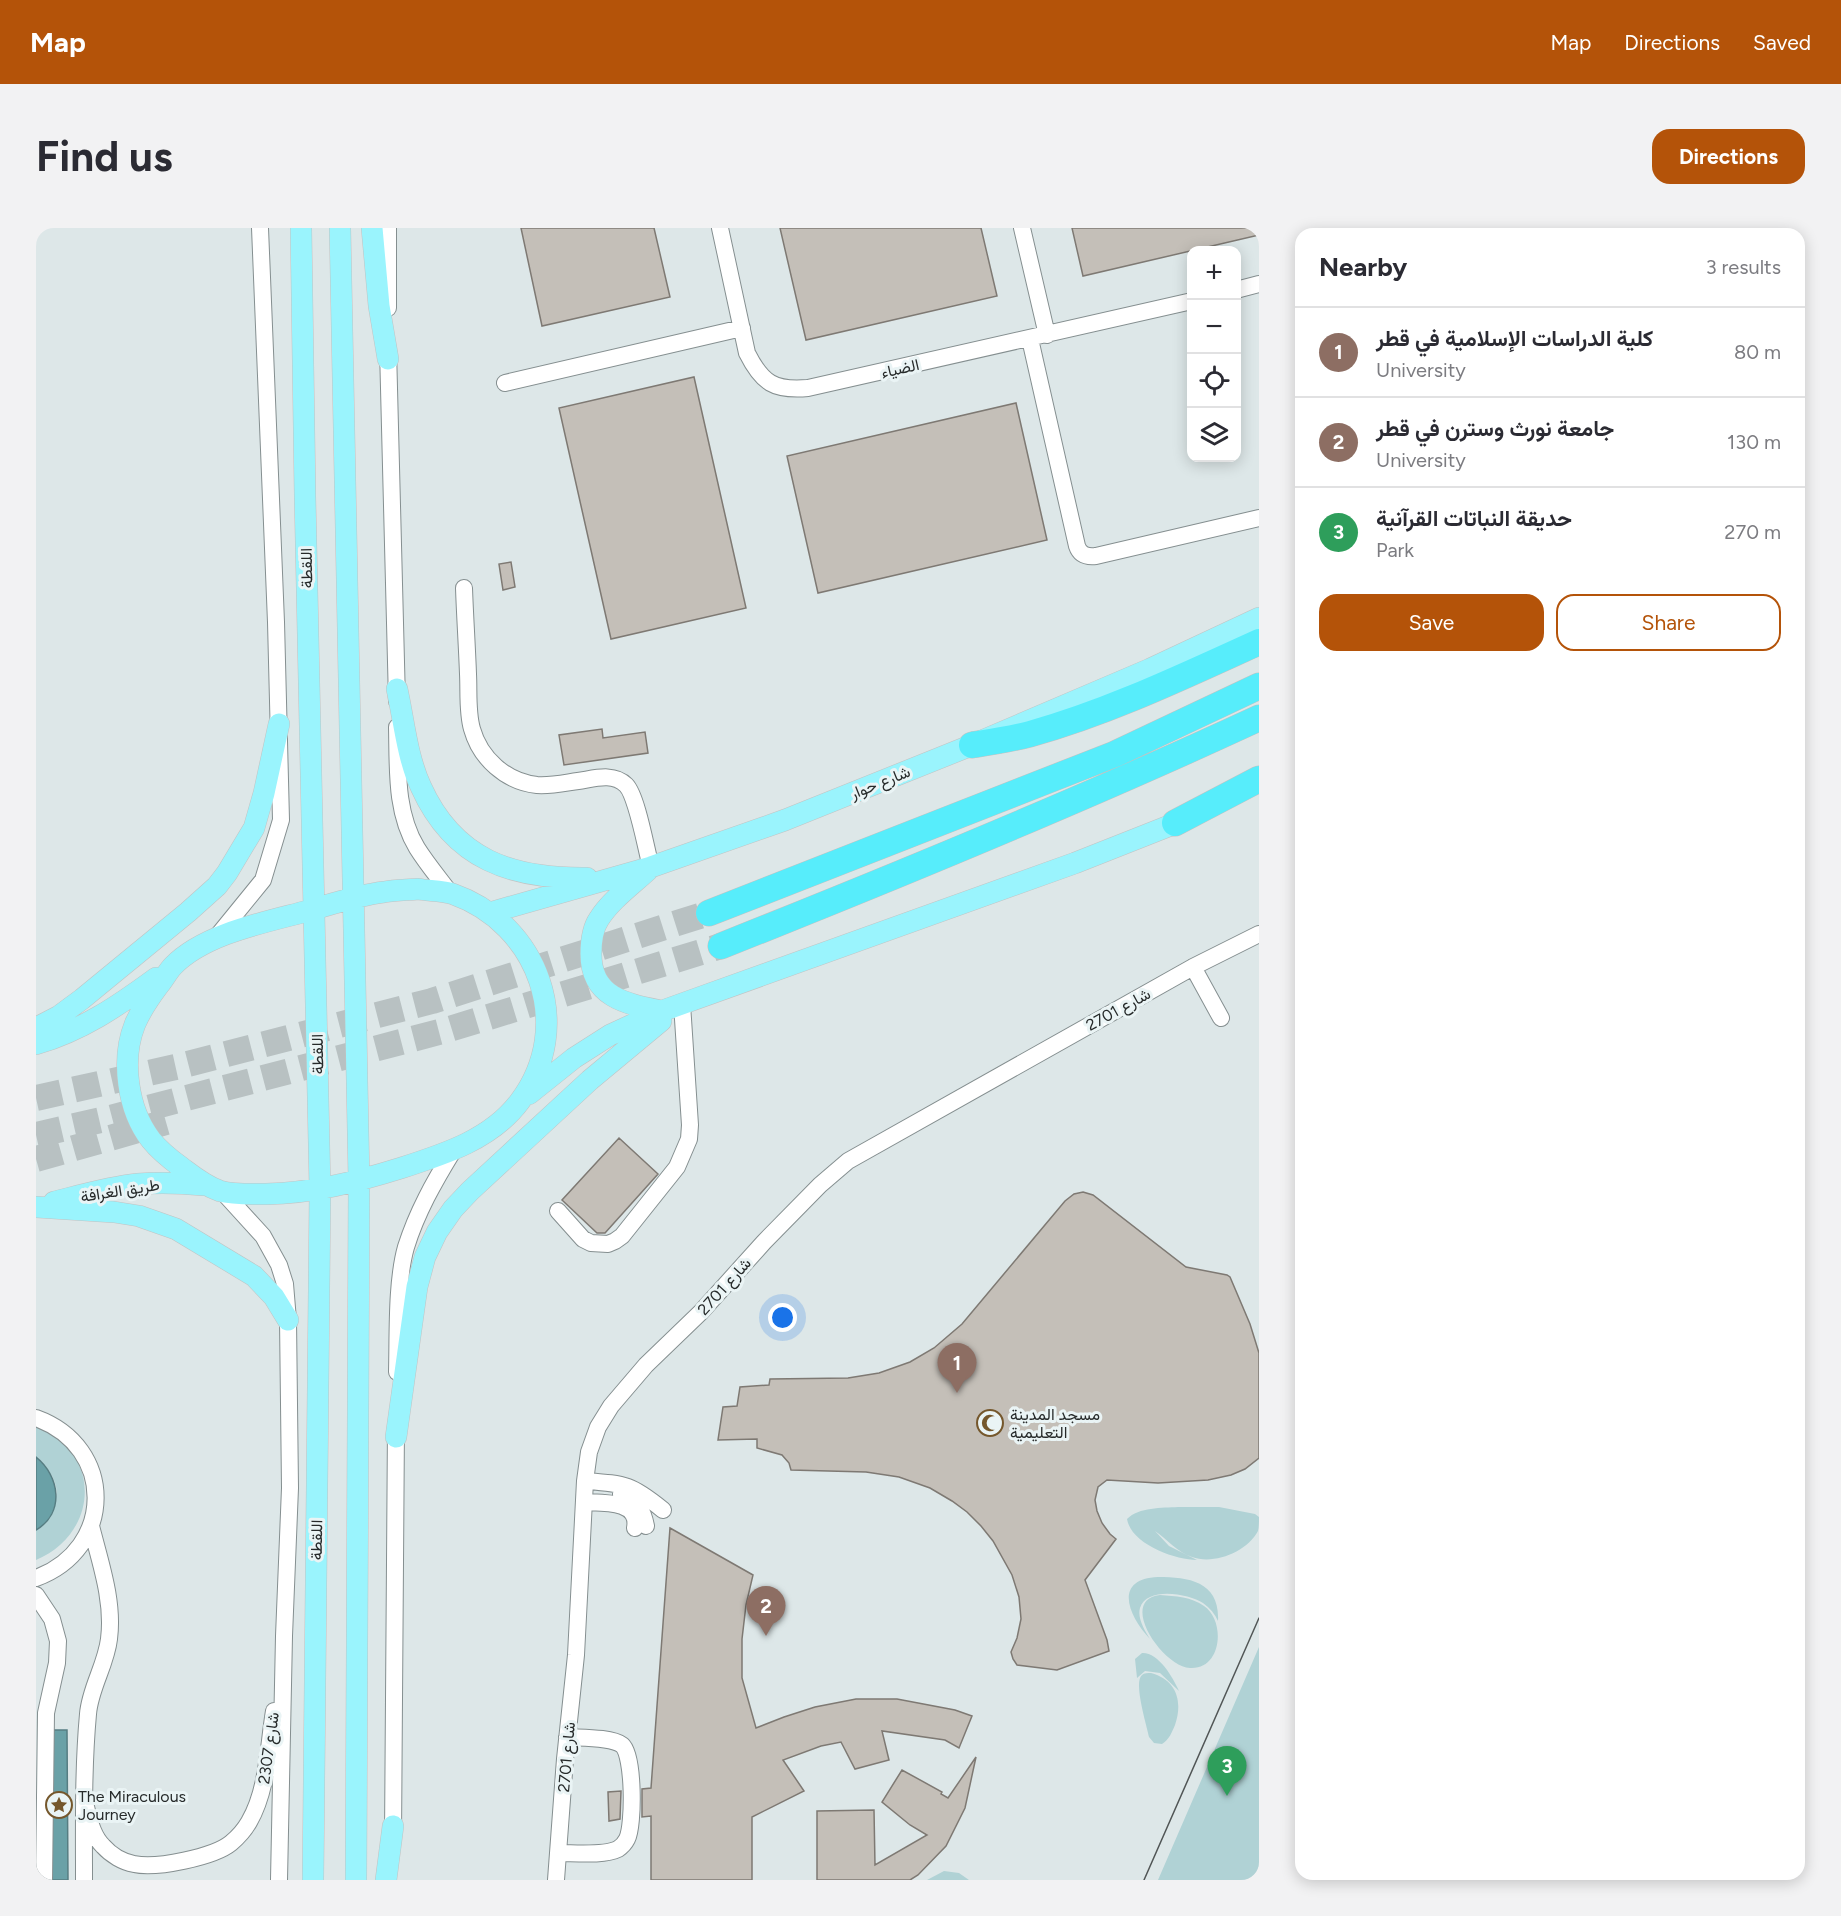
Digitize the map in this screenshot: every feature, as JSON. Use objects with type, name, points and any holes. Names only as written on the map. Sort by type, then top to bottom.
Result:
[{"type":"highway","points":[[972,746],[1029,734],[1084,717],[1159,687],[1259,642]]},
{"type":"highway","points":[[709,913],[1115,754],[1259,686]]},
{"type":"highway","points":[[721,946],[834,901],[1191,750],[1259,718]]},
{"type":"highway","points":[[1175,823],[1259,779]]},
{"type":"main road","name":"اللقطة","points":[[301,228],[320,1190],[313,1880]]},
{"type":"main road","points":[[340,228],[360,1181],[356,1880]]},
{"type":"main road","points":[[372,228],[379,306],[388,359]]},
{"type":"main road","name":"شارع حوار","points":[[489,913],[651,867],[784,820],[972,746],[1150,669],[1259,618]]},
{"type":"main road","points":[[397,689],[410,753],[421,787],[437,817],[456,839],[477,856],[504,868],[530,874],[568,878],[612,877]]},
{"type":"main road","points":[[36,1028],[59,1016],[82,999],[188,912],[222,879],[254,828],[279,724]]},
{"type":"main road","points":[[520,1102],[574,1058],[610,1035],[672,1008],[1076,862],[1259,790]]},
{"type":"main road","points":[[651,867],[606,909],[597,921],[591,940],[591,960],[596,979],[608,994],[624,1003],[672,1008]]},
{"type":"main road","points":[[36,1044],[62,1036],[98,1018],[214,939],[354,897],[386,891],[418,890],[450,893],[489,913],[512,933],[530,957],[542,986],[547,1016],[545,1047],[536,1076],[520,1102]]},
{"type":"main road","points":[[173,966],[146,1003],[134,1026],[127,1059],[130,1089],[137,1117],[151,1139],[172,1160],[213,1188]]},
{"type":"main road","points":[[396,1437],[417,1287],[425,1257],[437,1232],[453,1209],[590,1080],[672,1008]]},
{"type":"main road","name":"طريق الغرافة","points":[[36,1207],[105,1189],[137,1184],[169,1183],[255,1194],[320,1190],[360,1181],[453,1151],[490,1130],[520,1102]]},
{"type":"main road","points":[[36,1207],[122,1214],[155,1221],[176,1229],[254,1276],[274,1297],[288,1320]]},
{"type":"main road","points":[[386,1880],[393,1826]]},
{"type":"street","name":"اللقطة","points":[[214,939],[263,880],[281,820],[260,228]]},
{"type":"street","points":[[388,228],[388,359],[399,798],[406,826],[417,848],[450,893]]},
{"type":"street","name":"الضياء","points":[[720,228],[747,353],[756,370],[770,384],[789,390],[808,388],[1187,302]]},
{"type":"street","points":[[1022,228],[1038,337],[1080,553],[1090,557],[1096,556],[1259,518]]},
{"type":"street","points":[[1241,289],[1259,284]]},
{"type":"street","points":[[505,383],[742,328]]},
{"type":"street","points":[[464,588],[470,714],[476,740],[482,752],[500,771],[535,785],[602,777],[619,780],[631,791],[651,867]]},
{"type":"street","name":"شارع 2701","points":[[556,1880],[576,1655],[589,1452],[598,1427],[611,1406],[646,1365],[701,1312],[764,1242],[820,1185],[848,1161],[1192,967],[1259,934]]},
{"type":"street","points":[[1192,967],[1221,1018]]},
{"type":"street","points":[[558,1210],[583,1239],[591,1243],[608,1244],[622,1236],[677,1167],[689,1139],[690,1125],[672,1008]]},
{"type":"street","points":[[393,1880],[396,1437],[400,1298],[405,1250],[417,1214],[453,1151]]},
{"type":"street","name":"اللقطة","points":[[213,1188],[263,1236],[279,1265],[285,1284],[288,1320],[290,1488],[284,1636],[279,1880]]},
{"type":"street","points":[[36,1418],[63,1432],[83,1454],[90,1467],[96,1496],[91,1526],[85,1540],[65,1564],[36,1578]]},
{"type":"street","points":[[585,1491],[626,1485],[642,1493],[663,1510]]},
{"type":"street","points":[[585,1491],[626,1507],[634,1515],[640,1527]]},
{"type":"street","name":"شارع 2307","points":[[84,1880],[84,1800],[89,1704],[109,1640],[110,1619],[109,1603],[91,1526]]},
{"type":"street","points":[[36,1595],[52,1619],[58,1641],[57,1663],[46,1713],[40,1855],[44,1880]]},
{"type":"street","name":"شارع 2307","points":[[84,1800],[92,1830],[102,1846],[116,1857],[134,1864],[156,1865],[180,1861],[207,1855],[231,1844],[249,1822],[263,1788],[284,1636]]},
{"type":"street","points":[[558,1853],[609,1852],[620,1848],[627,1840],[631,1824],[631,1781],[627,1753],[623,1746],[615,1742],[567,1737]]},
{"type":"shaded area","points":[[36,1426],[57,1436],[71,1451],[81,1468],[85,1486],[84,1504],[78,1521],[68,1537],[54,1550],[36,1560],[36,1530],[40,1528],[51,1510],[57,1493],[52,1475],[36,1457]]},
{"type":"shaded area","points":[[36,1457],[50,1474],[56,1494],[52,1514],[36,1530]]},
{"type":"shaded area","points":[[1219,1507],[1255,1514],[1259,1517],[1258,1531],[1238,1551],[1220,1558],[1201,1559],[1187,1555],[1197,1560],[1177,1557],[1145,1543],[1130,1528],[1127,1519],[1132,1515],[1158,1508]],"holes":[[[1155,1531],[1187,1555],[1169,1546]]]},
{"type":"shaded area","points":[[1181,1578],[1201,1584],[1214,1598],[1218,1621],[1210,1609],[1197,1600],[1179,1595],[1159,1594],[1144,1601],[1139,1612],[1150,1639],[1131,1610],[1130,1592],[1134,1584],[1144,1579]]},
{"type":"shaded area","points":[[1160,1595],[1189,1599],[1204,1606],[1211,1613],[1216,1622],[1217,1643],[1209,1661],[1201,1667],[1190,1668],[1179,1665],[1157,1646],[1149,1633],[1143,1620],[1143,1608],[1148,1600]]},
{"type":"shaded area","points":[[1259,1647],[1259,1880],[1158,1880]]},
{"type":"shaded area","points":[[1142,1653],[1159,1661],[1179,1691],[1160,1673],[1145,1671],[1137,1678],[1135,1659]]},
{"type":"shaded area","points":[[1151,1673],[1160,1676],[1172,1686],[1178,1700],[1175,1725],[1162,1744],[1154,1743],[1149,1737],[1140,1695],[1140,1679],[1143,1674]]},
{"type":"shaded area","name":"The Miraculous Journey","points":[[50,1730],[67,1730],[68,1880],[51,1880]]},
{"type":"shaded area","points":[[944,1871],[959,1873],[969,1880],[927,1880]]},
{"type":"building","points":[[521,228],[654,228],[670,297],[542,326]]},
{"type":"building","points":[[780,228],[981,228],[997,296],[806,340]]},
{"type":"building","points":[[1072,228],[1259,228],[1259,235],[1212,246],[1187,246],[1187,252],[1083,276]]},
{"type":"building","points":[[694,377],[746,608],[611,639],[559,408]]},
{"type":"building","points":[[1016,403],[1047,540],[818,593],[787,456]]},
{"type":"building","points":[[511,562],[515,587],[503,590],[499,564]]},
{"type":"building","points":[[602,729],[603,738],[645,732],[648,753],[564,765],[559,735]]},
{"type":"building","points":[[619,1138],[658,1174],[605,1233],[597,1233],[562,1200]]},
{"type":"building","name":"مسجد المدينة التعليمية","points":[[1083,1192],[1093,1195],[1186,1267],[1230,1277],[1250,1324],[1259,1353],[1259,1458],[1245,1469],[1208,1480],[1158,1483],[1107,1480],[1098,1487],[1095,1500],[1097,1511],[1102,1523],[1116,1539],[1085,1580],[1109,1651],[1057,1670],[1017,1665],[1013,1659],[1011,1652],[1021,1619],[1019,1597],[1012,1575],[993,1541],[981,1526],[952,1501],[930,1488],[899,1477],[866,1472],[791,1470],[789,1463],[782,1455],[757,1448],[757,1439],[718,1440],[723,1407],[737,1406],[740,1387],[769,1385],[770,1379],[848,1378],[879,1373],[910,1362],[934,1348],[962,1324],[1065,1201],[1074,1194]]},
{"type":"building","points":[[670,1528],[753,1575],[746,1605],[742,1639],[742,1678],[756,1728],[815,1707],[856,1699],[897,1699],[955,1710],[972,1716],[959,1748],[945,1740],[882,1731],[889,1760],[855,1769],[841,1742],[821,1746],[783,1760],[804,1791],[752,1817],[752,1880],[651,1880],[651,1816],[642,1817],[642,1789],[651,1788]]},
{"type":"building","points":[[976,1757],[965,1808],[946,1846],[918,1875],[910,1880],[817,1880],[817,1811],[874,1810],[875,1865],[927,1835],[910,1825],[882,1802],[902,1770],[942,1792],[941,1794],[948,1798]]},
{"type":"building","points":[[621,1791],[620,1819],[609,1821],[608,1792]]},
{"type":"tunnel","points":[[36,1098],[180,1066],[432,1001],[709,913]]},
{"type":"tunnel","points":[[36,1135],[110,1118],[443,1031],[721,946]]},
{"type":"tunnel","points":[[36,1159],[166,1122]]},
{"type":"tram line","points":[[1144,1880],[1259,1618]]},
{"type":"place","name":"كلية الدراسات الإسلامية في قطر","points":[[957,1393]]},
{"type":"place","name":"مسجد المدينة التعليمية","points":[[990,1423]]},
{"type":"place","name":"جامعة نورث وسترن في قطر","points":[[766,1636]]},
{"type":"place","name":"حديقة النباتات القرآنية","points":[[1227,1796]]},
{"type":"place","name":"The Miraculous Journey","points":[[59,1805]]}]
